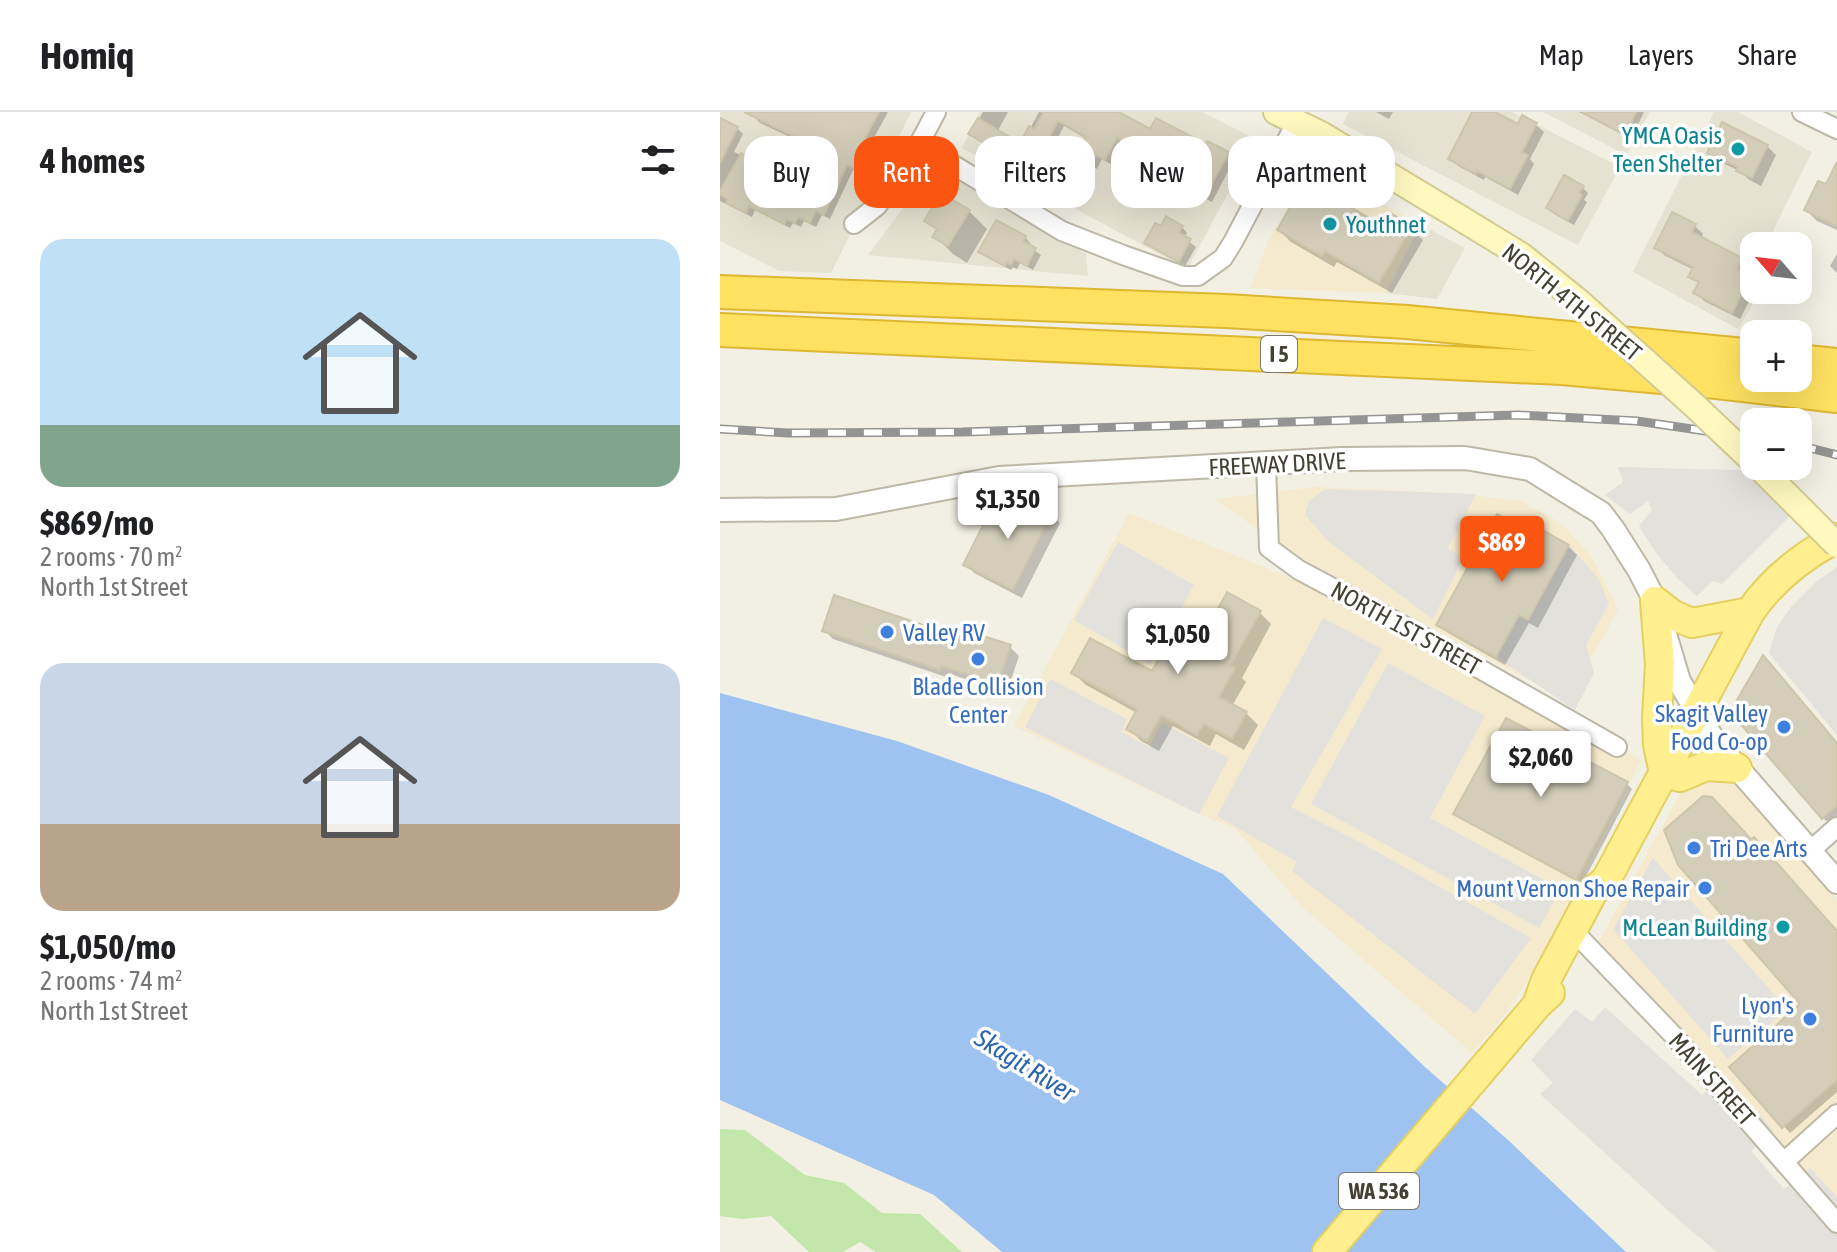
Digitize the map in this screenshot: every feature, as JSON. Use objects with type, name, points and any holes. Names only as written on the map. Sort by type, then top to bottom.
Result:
[{"type":"highway","name":"I 5","points":[[720,292],[1226,311],[1407,322],[1740,355]]},
{"type":"highway","name":"I 5","points":[[720,330],[1562,368],[1837,396]]},
{"type":"highway","points":[[1812,362],[1837,365]]},
{"type":"main road","name":"NORTH 4TH STREET","points":[[1291,116],[1521,255],[1740,449]]},
{"type":"main road","name":"NORTH 4TH STREET","points":[[1772,480],[1837,545]]},
{"type":"main road","name":"WA 536","points":[[1532,1012],[1594,890],[1606,880],[1759,598],[1783,574],[1837,538]]},
{"type":"main road","points":[[1655,601],[1673,615],[1692,623],[1750,612]]},
{"type":"main road","points":[[1655,601],[1660,664],[1658,745],[1664,773],[1680,777],[1706,766],[1737,768]]},
{"type":"main road","name":"WA 536","points":[[1327,1252],[1532,1012],[1556,988],[1606,896],[1606,880]]},
{"type":"street","points":[[923,136],[936,112]]},
{"type":"street","points":[[1802,112],[1837,129]]},
{"type":"street","points":[[959,168],[1062,231],[1183,276],[1198,276],[1223,258],[1228,250],[1291,116]]},
{"type":"street","points":[[854,224],[874,208]]},
{"type":"street","name":"FREEWAY DRIVE","points":[[720,510],[836,509],[999,478],[1342,459],[1465,458],[1530,469],[1601,513],[1639,570],[1655,601],[1679,681],[1714,741],[1837,882]]},
{"type":"street","name":"NORTH 1ST STREET","points":[[1266,464],[1269,548],[1299,570],[1617,747]]},
{"type":"street","points":[[1810,851],[1837,827]]},
{"type":"street","name":"MAIN STREET","points":[[1582,940],[1673,1035],[1837,1223]]},
{"type":"street","points":[[1784,1162],[1837,1114]]},
{"type":"shaded area","points":[[720,112],[911,112],[899,136],[854,136],[854,208],[863,208],[831,273],[779,271],[720,241]]},
{"type":"shaded area","points":[[980,112],[1203,112],[1249,136],[1228,136],[1228,193],[1187,269],[1074,208],[1095,208],[1095,136],[975,136],[975,155],[962,148]]},
{"type":"shaded area","points":[[1349,112],[1512,112],[1620,167],[1578,245],[1395,151],[1395,136],[1366,136],[1343,124]]},
{"type":"shaded area","points":[[1543,112],[1650,112],[1626,155]]},
{"type":"shaded area","points":[[1714,112],[1738,112],[1812,152],[1772,232],[1740,232],[1740,304],[1753,304],[1743,320],[1740,320],[1738,329],[1633,272]]},
{"type":"shaded area","points":[[959,180],[975,189],[975,208],[1007,208],[1086,254],[1088,276],[868,255],[903,208],[959,208]]},
{"type":"shaded area","points":[[1287,208],[1389,208],[1420,224],[1386,293],[1251,288],[1268,241]]},
{"type":"shaded area","points":[[1420,224],[1465,248],[1437,299],[1386,293]]},
{"type":"shaded area","points":[[1618,467],[1740,470],[1740,480],[1782,480],[1805,501],[1722,584],[1712,581],[1697,596],[1666,565],[1639,526],[1652,510],[1648,501],[1630,514],[1605,495],[1623,482]]},
{"type":"shaded area","points":[[1315,487],[1454,493],[1521,501],[1561,523],[1591,556],[1618,609],[1567,700],[1291,553],[1215,499]]},
{"type":"shaded area","points":[[1325,489],[1476,494],[1448,548],[1463,559],[1433,619],[1330,543],[1305,515],[1309,501]]},
{"type":"shaded area","points":[[1129,513],[1334,595],[1641,760],[1541,959],[1507,1012],[1472,1053],[1303,908],[1235,828],[1014,726]]},
{"type":"shaded area","points":[[1118,542],[1194,585],[1150,664],[1074,620]]},
{"type":"shaded area","points":[[1569,545],[1598,578],[1609,603],[1586,645],[1594,673],[1575,710],[1496,657],[1519,615],[1529,620]]},
{"type":"shaded area","points":[[1837,567],[1837,735],[1769,653],[1777,627],[1791,607],[1816,582]]},
{"type":"shaded area","points":[[1323,618],[1382,649],[1291,807],[1531,938],[1475,1014],[1292,871],[1297,862],[1217,816]]},
{"type":"shaded area","points":[[1388,663],[1485,716],[1430,818],[1561,889],[1539,928],[1311,804]]},
{"type":"shaded area","points":[[1050,679],[1127,719],[1121,732],[1149,747],[1162,723],[1229,758],[1199,814],[1025,727]]},
{"type":"shaded area","points":[[1704,750],[1837,900],[1837,1211],[1598,943]]},
{"type":"shaded area","points":[[1653,858],[1787,1009],[1728,1059],[1613,929]]},
{"type":"shaded area","points":[[1605,1007],[1702,1095],[1725,1075],[1774,1131],[1751,1151],[1784,1189],[1810,1168],[1837,1197],[1837,1252],[1717,1252],[1540,1094],[1553,1083],[1531,1060],[1575,1009],[1592,1022]]},
{"type":"green space","points":[[720,1129],[745,1130],[805,1175],[844,1183],[882,1213],[920,1214],[962,1252],[876,1252],[860,1242],[843,1252],[809,1252],[771,1216],[742,1219],[720,1216]]},
{"type":"water","name":"Skagit River","points":[[720,693],[897,741],[1049,795],[1223,874],[1425,1067],[1508,1140],[1626,1252],[1002,1252],[934,1195],[720,1100]]},
{"type":"building","points":[[744,112],[879,112],[866,136],[854,136],[854,169],[847,165],[838,185],[838,136],[793,136]]},
{"type":"building","points":[[1119,112],[1150,129],[1156,118],[1191,136],[1111,136],[1111,149],[1105,160],[1095,157],[1095,136],[1084,136],[1058,121],[1050,136],[1024,136],[1029,126],[1034,129],[1043,113]]},
{"type":"building","points":[[1472,112],[1495,112],[1518,124],[1522,115],[1537,123],[1522,152],[1528,155],[1510,189],[1448,159]]},
{"type":"building","points":[[1582,112],[1636,112],[1625,135]]},
{"type":"building","points":[[720,118],[738,127],[720,163]]},
{"type":"building","points":[[978,118],[1008,136],[975,138],[968,134]]},
{"type":"building","name":"YMCA Oasis Teen Shelter","points":[[1722,122],[1768,145],[1752,178],[1736,171],[1738,167],[1707,153]]},
{"type":"building","points":[[1212,144],[1228,154],[1212,184]]},
{"type":"building","points":[[741,153],[744,154],[746,213],[726,203],[728,199],[720,195]]},
{"type":"building","points":[[1837,162],[1837,226],[1804,210],[1818,181],[1826,184]]},
{"type":"building","points":[[1564,175],[1584,186],[1568,221],[1546,208]]},
{"type":"building","points":[[959,204],[970,210],[948,246],[932,237],[937,229],[924,221],[932,208],[959,208]]},
{"type":"building","points":[[753,208],[827,208],[824,215],[816,211],[810,223],[798,217],[795,223],[787,219],[784,224]]},
{"type":"building","name":"Youthnet","points":[[1290,208],[1352,208],[1383,226],[1390,213],[1412,226],[1379,283],[1325,251],[1322,256],[1277,230]]},
{"type":"building","points":[[1672,212],[1696,224],[1692,232],[1740,257],[1737,269],[1740,270],[1740,297],[1732,313],[1693,293],[1699,282],[1688,277],[1693,267],[1654,248]]},
{"type":"building","points":[[1166,216],[1183,226],[1179,233],[1191,239],[1179,262],[1144,243],[1155,223],[1161,226]]},
{"type":"building","points":[[996,220],[1026,236],[1023,241],[1036,248],[1027,266],[1014,259],[1011,265],[1007,262],[1005,266],[978,252]]},
{"type":"building","points":[[1009,491],[1052,513],[1013,590],[963,565],[986,519],[994,523]]},
{"type":"building","points":[[1497,514],[1531,532],[1535,526],[1569,545],[1528,620],[1519,615],[1496,657],[1436,625]]},
{"type":"building","points":[[1227,592],[1261,611],[1230,666],[1235,668],[1219,697],[1247,712],[1232,739],[1204,724],[1197,735],[1161,715],[1147,741],[1126,729],[1137,709],[1071,673],[1090,638],[1152,671],[1172,634],[1197,647]]},
{"type":"building","name":"Valley RV","points":[[834,595],[956,636],[958,628],[1011,645],[998,684],[941,666],[940,670],[822,631]]},
{"type":"building","name":"Skagit Valley Food Co-op","points":[[1763,655],[1837,743],[1837,806],[1822,819],[1730,712]]},
{"type":"building","points":[[1506,718],[1628,782],[1576,880],[1453,814]]},
{"type":"building","points":[[1703,796],[1712,797],[1751,839],[1754,837],[1837,931],[1837,1080],[1782,1128],[1729,1067],[1800,1004],[1678,865],[1664,830]]},
{"type":"railway","points":[[720,429],[788,433],[962,432],[1518,415],[1637,421],[1740,436]]},
{"type":"railway","points":[[1812,449],[1837,455]]},
{"type":"place","name":"YMCA Oasis Teen Shelter","points":[[1738,149]]},
{"type":"place","name":"Youthnet","points":[[1330,224]]},
{"type":"place","name":"Valley RV","points":[[887,632]]},
{"type":"place","name":"Blade Collision Center","points":[[978,659]]},
{"type":"place","name":"Skagit Valley Food Co-op","points":[[1784,727]]},
{"type":"place","name":"Tri Dee Arts","points":[[1694,848]]},
{"type":"place","name":"Mount Vernon Shoe Repair","points":[[1705,888]]},
{"type":"place","name":"McLean Building","points":[[1783,927]]},
{"type":"place","name":"Lyon's Furniture","points":[[1810,1019]]}]
